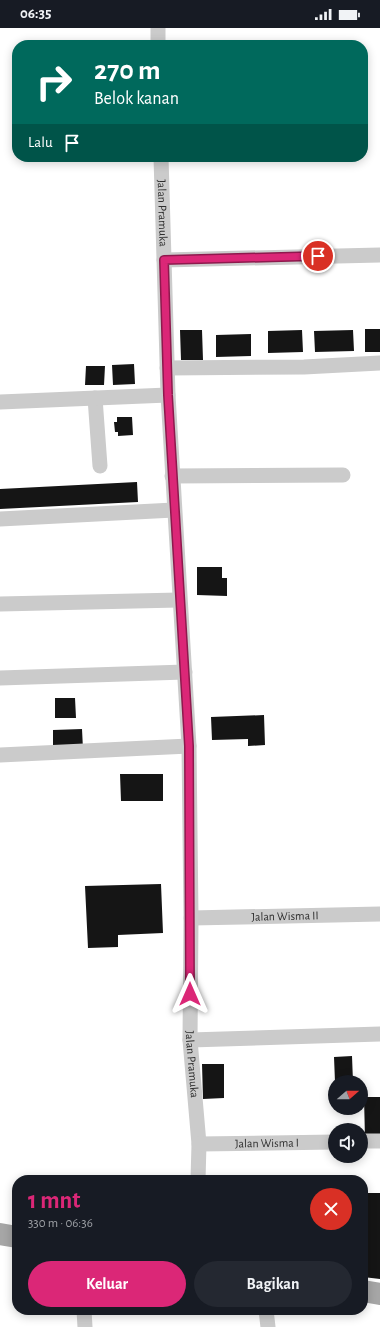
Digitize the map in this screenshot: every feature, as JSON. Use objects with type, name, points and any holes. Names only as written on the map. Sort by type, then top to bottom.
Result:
[{"type":"main road","points":[[0,1234],[12,1236]]},
{"type":"main road","points":[[368,1293],[380,1294]]},
{"type":"street","points":[[158,28],[158,40]]},
{"type":"street","name":"Jalan Pramuka","points":[[161,162],[168,395],[179,600],[189,746],[191,918],[190,1040],[199,1144],[198,1175]]},
{"type":"street","points":[[164,260],[380,255]]},
{"type":"street","points":[[167,368],[304,367],[380,364]]},
{"type":"street","points":[[0,402],[168,395]]},
{"type":"street","points":[[96,398],[100,466]]},
{"type":"street","points":[[172,476],[343,474]]},
{"type":"street","points":[[0,519],[174,510]]},
{"type":"street","points":[[0,604],[179,600]]},
{"type":"street","points":[[0,678],[185,672]]},
{"type":"street","points":[[0,755],[189,746]]},
{"type":"street","name":"Jalan Wisma II","points":[[191,918],[380,914]]},
{"type":"street","points":[[190,1040],[380,1034]]},
{"type":"street","points":[[368,1141],[380,1141]]},
{"type":"street","name":"Jalan Wisma I","points":[[199,1144],[328,1142]]},
{"type":"street","points":[[84,1315],[85,1327]]},
{"type":"street","points":[[267,1315],[268,1327]]},
{"type":"building","points":[[365,329],[380,329],[380,352],[365,352]]},
{"type":"building","points":[[180,330],[202,330],[203,360],[181,360]]},
{"type":"building","points":[[302,330],[303,352],[268,353],[268,331]]},
{"type":"building","points":[[353,330],[354,351],[315,352],[314,331]]},
{"type":"building","points":[[251,334],[251,356],[216,357],[216,335]]},
{"type":"building","points":[[134,364],[135,384],[113,385],[112,365]]},
{"type":"building","points":[[86,366],[105,366],[104,385],[85,385]]},
{"type":"building","points":[[117,417],[132,417],[133,435],[118,436],[118,432],[115,432],[114,422],[117,422]]},
{"type":"building","points":[[137,482],[138,502],[0,509],[0,489]]},
{"type":"building","points":[[197,567],[222,567],[222,578],[227,578],[227,596],[197,595]]},
{"type":"building","points":[[55,698],[75,698],[76,718],[55,718]]},
{"type":"building","points":[[264,715],[265,745],[248,746],[248,739],[212,740],[211,717]]},
{"type":"building","points":[[82,729],[83,749],[53,750],[53,730]]},
{"type":"building","points":[[120,774],[163,774],[163,801],[121,801]]},
{"type":"building","points":[[161,884],[163,933],[118,935],[118,947],[88,948],[85,886]]},
{"type":"building","points":[[352,1056],[353,1075],[335,1075],[334,1057]]},
{"type":"building","points":[[202,1064],[224,1064],[224,1098],[203,1099]]},
{"type":"building","points":[[368,1097],[380,1097],[380,1138],[368,1139],[368,1123],[365,1123],[364,1115],[368,1115]]},
{"type":"building","points":[[368,1193],[380,1193],[380,1279],[368,1278]]},
{"type":"route","points":[[190,994],[191,918],[189,746],[178,585],[168,395],[164,260],[318,256]]}]
